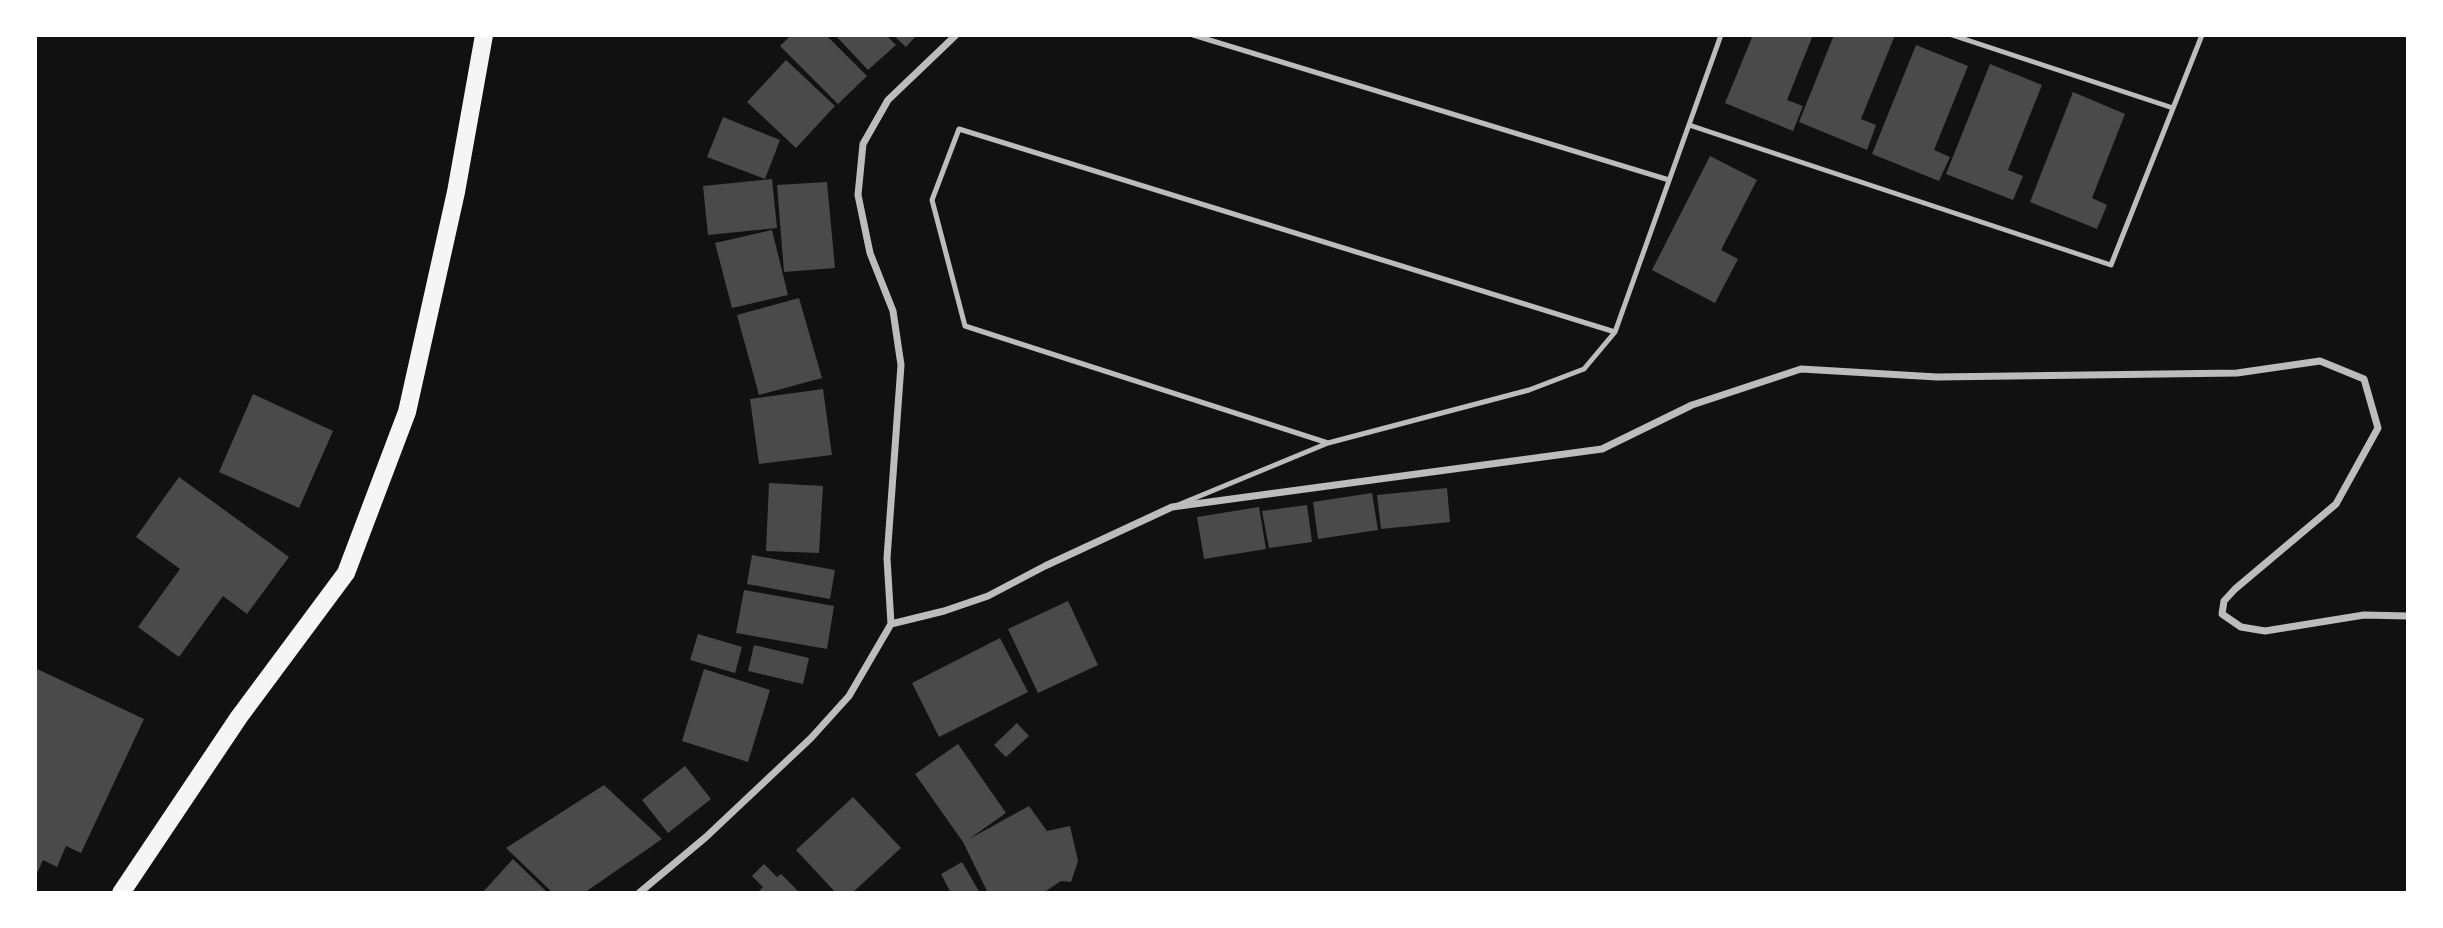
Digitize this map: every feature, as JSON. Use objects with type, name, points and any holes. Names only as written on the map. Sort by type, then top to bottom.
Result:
[{"type":"main road","points":[[121,893],[239,718],[346,573],[407,412],[456,192],[484,35]]},
{"type":"street","points":[[639,893],[706,837],[811,738],[849,696],[891,624],[887,558],[901,365],[893,311],[870,253],[858,195],[863,144],[888,100],[957,35]]},
{"type":"street","points":[[891,624],[988,597],[1045,566],[1172,507],[1602,449],[1692,405],[1801,369],[1937,377],[2237,373],[2320,361],[2364,379],[2378,428],[2336,504],[2235,589],[2224,601],[2222,614],[2241,627],[2265,631],[2364,615],[2408,615]]},
{"type":"lane","points":[[1193,35],[1669,180]]},
{"type":"lane","points":[[1172,507],[1328,443],[1529,390],[1584,369],[1615,332],[1721,35]]},
{"type":"lane","points":[[1952,35],[2173,108]]},
{"type":"lane","points":[[1689,125],[2111,265],[2202,35]]},
{"type":"lane","points":[[1328,443],[965,326],[932,200],[959,129],[1615,332]]},
{"type":"building","points":[[791,35],[826,35],[867,76],[838,104],[780,46]]},
{"type":"building","points":[[886,35],[896,45],[868,70],[837,37]]},
{"type":"building","points":[[893,35],[917,35],[906,47]]},
{"type":"building","points":[[1753,35],[1813,35],[1787,100],[1803,106],[1793,131],[1725,103]]},
{"type":"building","points":[[1834,35],[1895,35],[1861,119],[1876,125],[1867,150],[1799,122]]},
{"type":"building","points":[[1916,45],[1968,66],[1934,150],[1950,157],[1939,181],[1872,154]]},
{"type":"building","points":[[786,60],[835,106],[796,148],[747,102]]},
{"type":"building","points":[[1990,64],[2042,85],[2008,170],[2023,176],[2013,200],[1946,174]]},
{"type":"building","points":[[2073,92],[2125,114],[2092,198],[2107,205],[2097,229],[2030,202]]},
{"type":"building","points":[[723,117],[780,140],[765,179],[707,157]]},
{"type":"building","points":[[1710,156],[1757,180],[1721,250],[1738,259],[1715,303],[1652,270]]},
{"type":"building","points":[[772,179],[777,228],[708,235],[703,186]]},
{"type":"building","points":[[827,182],[835,268],[784,272],[777,185]]},
{"type":"building","points":[[772,230],[788,295],[732,308],[715,243]]},
{"type":"building","points":[[799,298],[822,378],[759,395],[737,315]]},
{"type":"building","points":[[823,389],[832,455],[759,464],[750,399]]},
{"type":"building","points":[[253,394],[333,431],[299,508],[219,472]]},
{"type":"building","points":[[179,477],[289,557],[247,614],[223,596],[179,657],[138,627],[180,569],[136,537]]},
{"type":"building","points":[[769,483],[823,486],[819,553],[766,551]]},
{"type":"building","points":[[1447,488],[1450,522],[1381,529],[1377,495]]},
{"type":"building","points":[[1372,493],[1378,530],[1318,539],[1313,502]]},
{"type":"building","points":[[1307,505],[1312,542],[1269,548],[1262,511]]},
{"type":"building","points":[[1259,507],[1266,549],[1204,559],[1197,517]]},
{"type":"building","points":[[752,555],[835,570],[830,599],[747,584]]},
{"type":"building","points":[[744,590],[834,606],[827,649],[736,633]]},
{"type":"building","points":[[1068,601],[1098,665],[1038,693],[1008,629]]},
{"type":"building","points":[[698,634],[742,647],[735,673],[690,660]]},
{"type":"building","points":[[1000,638],[1028,692],[939,737],[912,683]]},
{"type":"building","points":[[754,645],[809,658],[803,684],[748,671]]},
{"type":"building","points":[[35,668],[144,719],[81,853],[66,846],[57,867],[43,860],[35,878]]},
{"type":"building","points":[[704,669],[770,690],[748,762],[682,741]]},
{"type":"building","points":[[1017,723],[1029,736],[1006,757],[994,745]]},
{"type":"building","points":[[958,744],[1006,813],[969,839],[1029,806],[1047,831],[1070,826],[1078,861],[1071,882],[1061,881],[1043,893],[988,893],[963,842],[915,774]]},
{"type":"building","points":[[685,766],[711,799],[668,833],[642,800]]},
{"type":"building","points":[[604,785],[662,839],[584,893],[553,893],[506,848]]},
{"type":"building","points":[[853,797],[901,848],[852,893],[836,893],[796,850]]},
{"type":"building","points":[[513,859],[548,893],[482,893]]},
{"type":"building","points":[[962,862],[980,893],[951,893],[941,874]]},
{"type":"building","points":[[764,864],[777,877],[781,874],[800,893],[757,893],[763,887],[752,876]]}]
